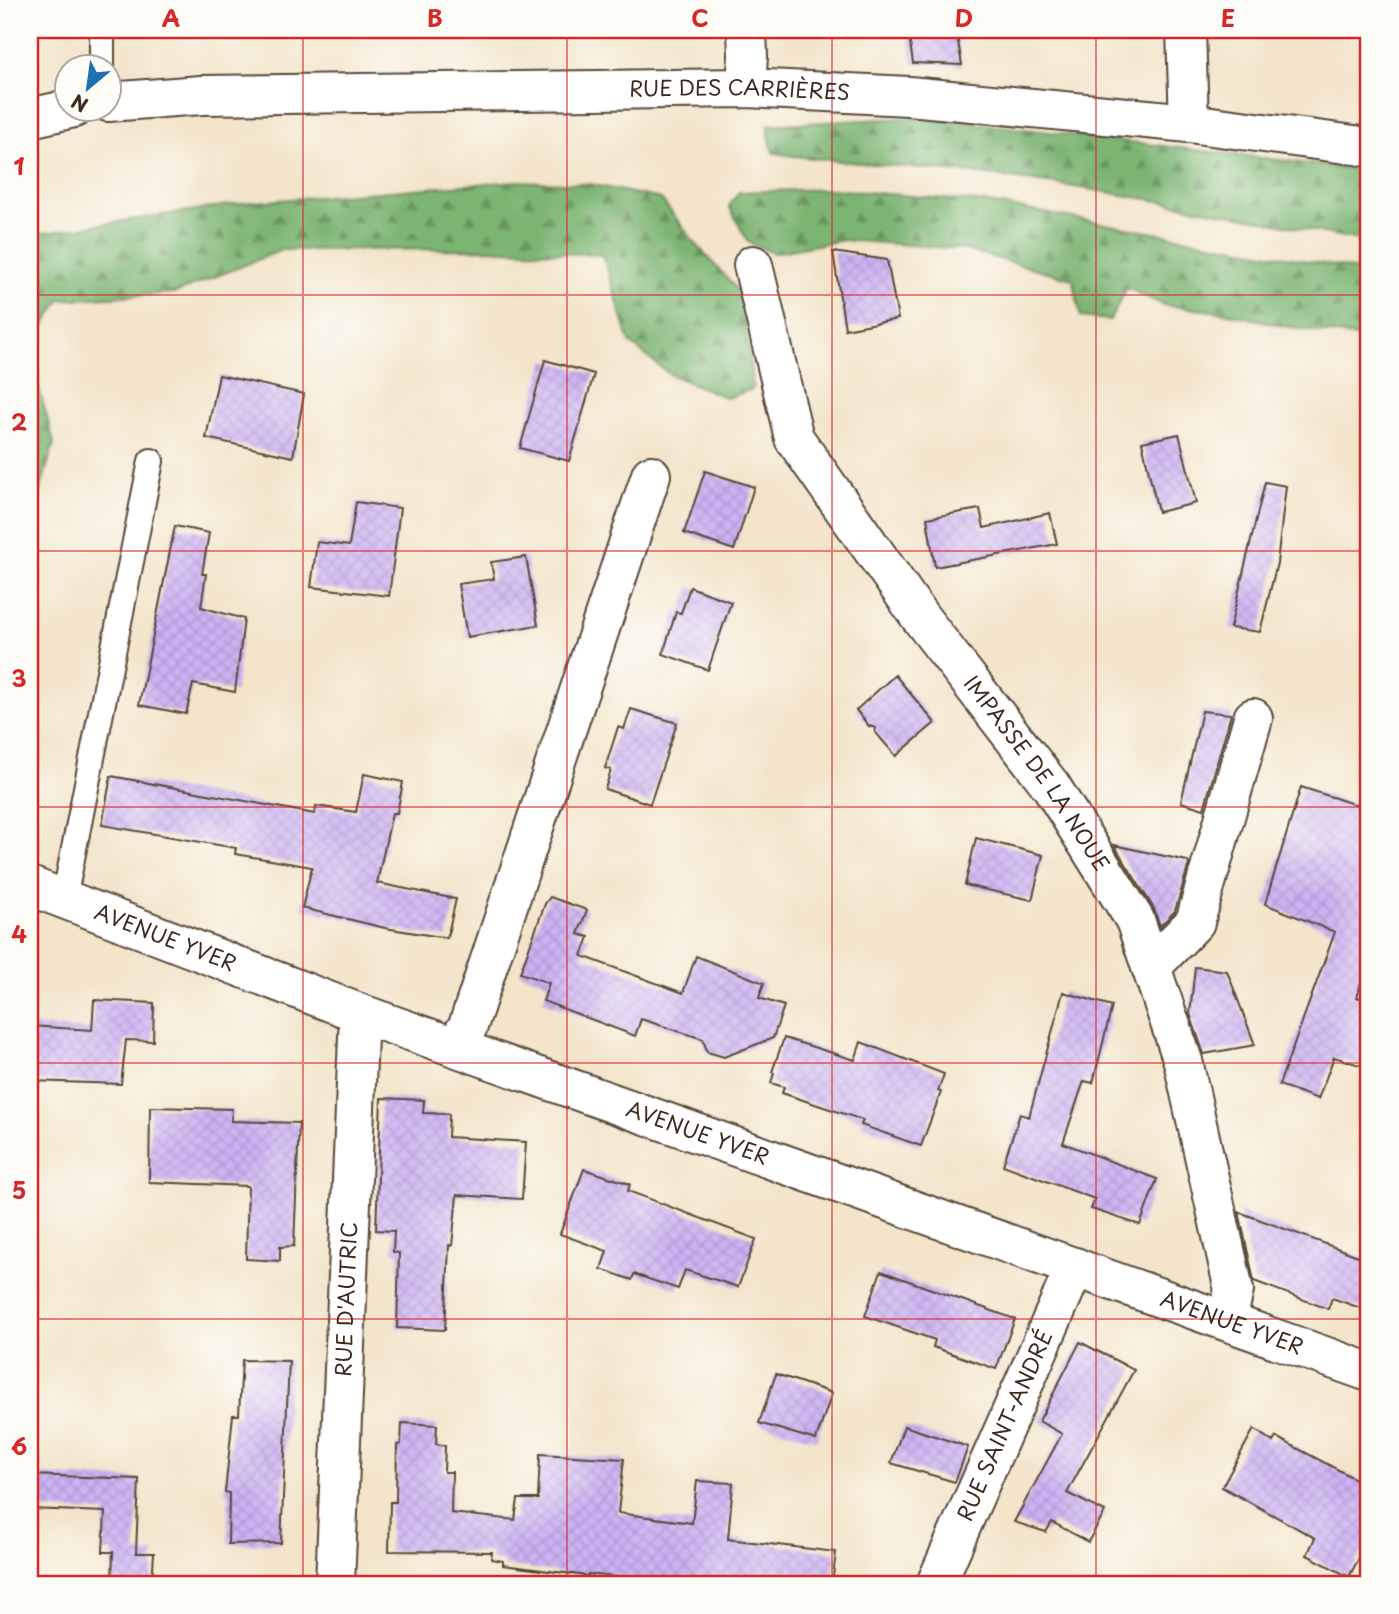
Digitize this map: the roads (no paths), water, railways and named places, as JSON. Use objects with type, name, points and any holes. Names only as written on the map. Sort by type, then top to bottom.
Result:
[{"type":"street","points":[[746,88],[747,30]]},
{"type":"street","points":[[1186,30],[1189,123]]},
{"type":"street","name":"RUE DES CARRIÈRES","points":[[122,101],[201,95],[746,88],[909,96],[1189,123],[1369,147]]},
{"type":"street","points":[[30,118],[52,113]]},
{"type":"street","name":"IMPASSE DE LA NOUE","points":[[753,265],[794,438],[920,617],[1051,786],[1135,920],[1183,1061],[1234,1290],[1227,1321]]},
{"type":"street","points":[[455,1047],[468,1026],[651,475]]},
{"type":"street","points":[[1151,967],[1195,922],[1253,718]]},
{"type":"street","name":"AVENUE YVER","points":[[47,893],[359,1013],[1369,1372]]},
{"type":"street","name":"RUE D'AUTRIC","points":[[335,1584],[359,1013]]},
{"type":"street","name":"RUE SAINT-ANDRÉ","points":[[936,1584],[1075,1267]]},
{"type":"lane","points":[[102,30],[102,52]]},
{"type":"lane","points":[[47,893],[151,461]]}]
